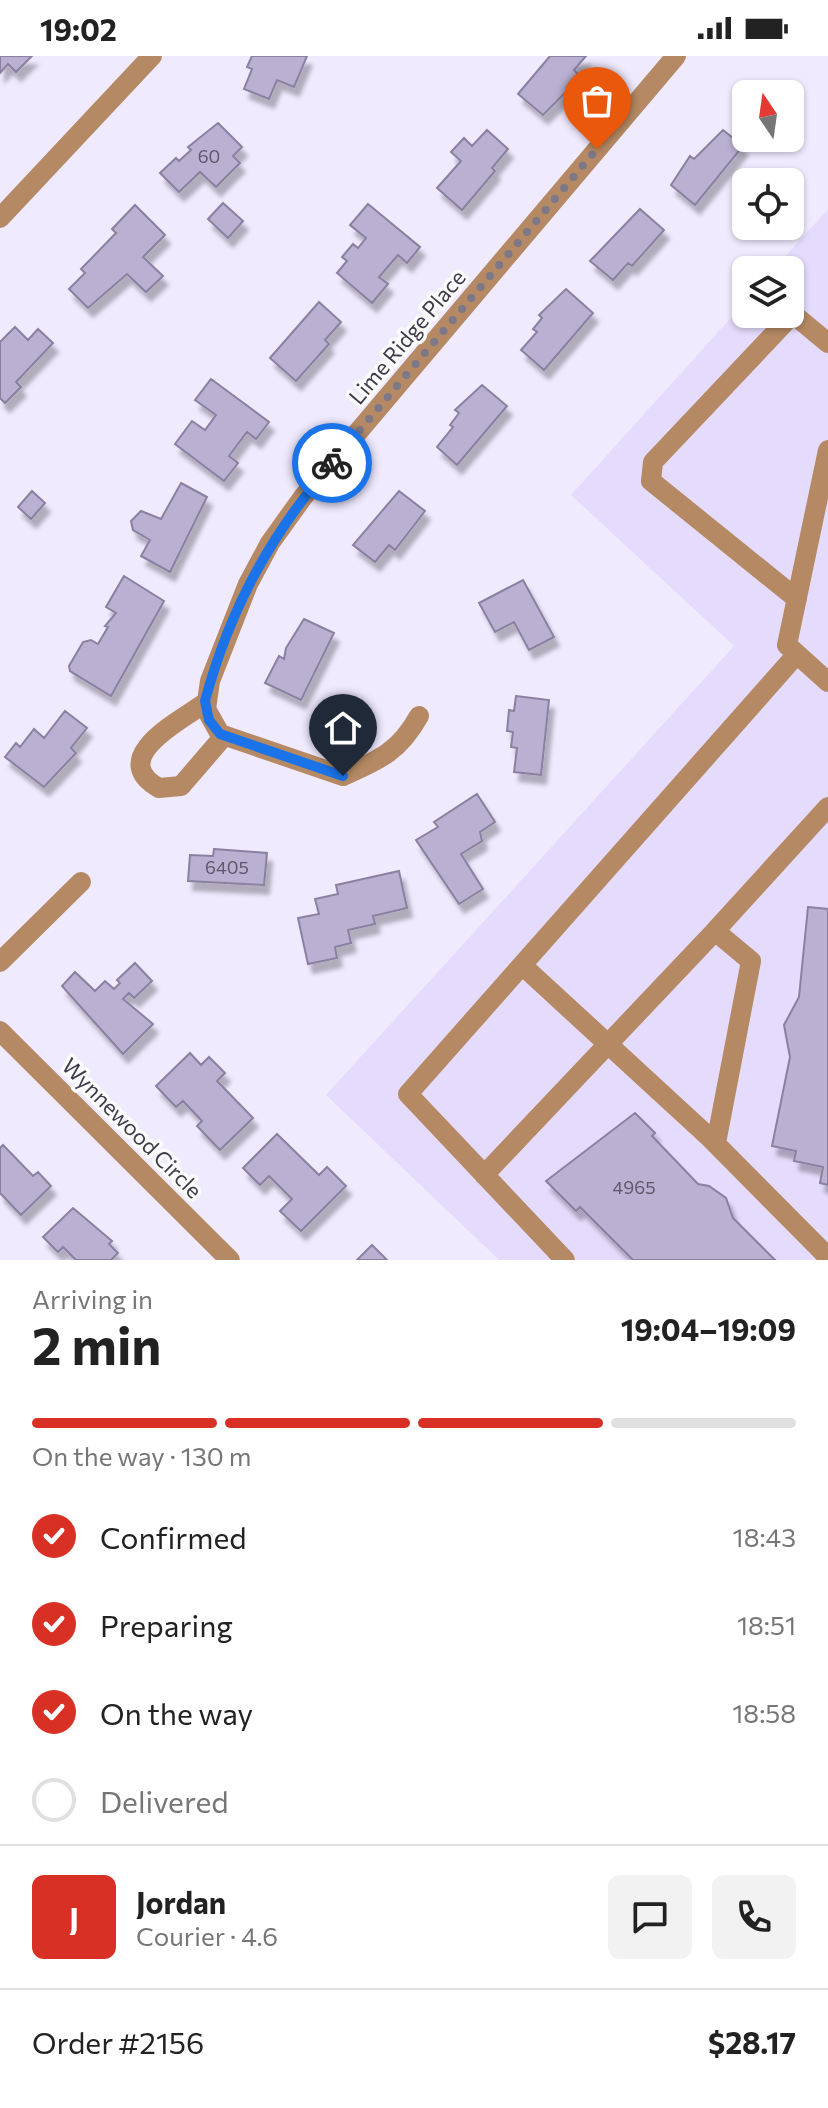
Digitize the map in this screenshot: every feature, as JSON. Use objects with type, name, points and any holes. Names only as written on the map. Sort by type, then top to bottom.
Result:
[{"type":"street","points":[[0,218],[152,56]]},
{"type":"street","name":"Lime Ridge Place","points":[[207,711],[234,617],[270,543],[303,497],[676,56]]},
{"type":"street","points":[[797,599],[651,481],[653,462],[793,314],[828,343]]},
{"type":"street","points":[[828,450],[821,519],[787,645],[828,682]]},
{"type":"street","points":[[565,1260],[408,1094],[797,654]]},
{"type":"street","points":[[224,736],[181,786],[159,788],[144,774],[140,764],[142,753],[149,743],[207,711],[224,736],[343,776],[377,762],[406,739],[419,716]]},
{"type":"street","points":[[484,1175],[828,807]]},
{"type":"street","points":[[0,962],[81,882]]},
{"type":"street","points":[[715,931],[751,961],[716,1143]]},
{"type":"street","points":[[523,966],[716,1143],[828,1257]]},
{"type":"street","name":"Wynnewood Circle","points":[[0,1031],[230,1260]]},
{"type":"shaded area","points":[[828,209],[828,1260],[499,1260],[326,1095],[734,646],[571,495],[732,317],[732,328],[804,328],[804,256],[786,256],[800,240],[804,240],[804,236]]},
{"type":"building","points":[[0,56],[32,56],[16,72],[8,64],[0,73]]},
{"type":"building","points":[[252,56],[307,56],[294,87],[277,80],[269,99],[244,89],[252,69],[247,67]]},
{"type":"building","points":[[550,56],[586,56],[574,70],[578,74],[567,87],[569,89],[543,115],[518,94]]},
{"type":"building","points":[[218,123],[242,147],[233,156],[240,163],[216,187],[200,172],[179,192],[160,173],[176,158],[179,161],[191,150],[188,147]]},
{"type":"building","points":[[487,130],[508,149],[492,168],[495,171],[462,210],[437,188],[461,161],[451,152],[464,138],[472,146]]},
{"type":"building","points":[[723,130],[732,137],[732,152],[738,152],[695,205],[671,185],[690,156],[694,159]]},
{"type":"building","points":[[223,203],[243,221],[228,238],[208,219]]},
{"type":"building","points":[[368,204],[420,247],[407,263],[398,255],[379,277],[388,284],[372,303],[337,273],[347,261],[342,257],[353,244],[358,248],[366,238],[350,225]]},
{"type":"building","points":[[135,205],[165,235],[143,257],[163,276],[146,292],[127,274],[88,308],[69,289],[85,273],[81,269],[116,233],[112,229]]},
{"type":"building","points":[[640,209],[664,230],[632,266],[628,263],[613,280],[590,261]]},
{"type":"building","points":[[566,289],[593,313],[544,370],[521,350],[537,332],[533,329],[542,318],[539,315]]},
{"type":"building","points":[[319,302],[341,322],[325,340],[329,344],[296,381],[270,358]]},
{"type":"building","points":[[15,327],[28,340],[38,329],[53,343],[16,382],[21,387],[5,403],[0,398],[0,342]]},
{"type":"building","points":[[211,379],[269,422],[256,439],[247,432],[229,456],[238,463],[224,481],[175,444],[192,421],[205,430],[216,415],[195,400]]},
{"type":"building","points":[[482,385],[507,406],[457,465],[437,447],[453,427],[450,425],[459,413],[455,410]]},
{"type":"building","points":[[181,483],[207,497],[170,572],[141,556],[150,540],[133,530],[131,521],[141,511],[161,519]]},
{"type":"building","points":[[32,491],[45,503],[31,519],[18,507]]},
{"type":"building","points":[[399,491],[425,511],[395,550],[389,545],[375,562],[353,545]]},
{"type":"building","points":[[124,576],[164,601],[111,696],[70,671],[69,666],[83,642],[91,640],[98,644],[108,627],[105,626],[116,613],[106,607]]},
{"type":"building","points":[[523,580],[554,637],[529,650],[514,622],[495,632],[479,603]]},
{"type":"building","points":[[304,619],[334,633],[301,700],[265,683],[279,656],[284,659],[286,648]]},
{"type":"building","points":[[516,696],[549,700],[541,775],[514,772],[517,748],[511,747],[513,732],[507,731],[509,710],[514,711]]},
{"type":"building","points":[[65,711],[87,728],[71,748],[76,753],[44,787],[5,757],[16,743],[20,747],[34,729],[44,738]]},
{"type":"building","points":[[477,794],[495,822],[480,832],[482,841],[461,854],[483,889],[459,904],[416,840],[438,827],[434,822]]},
{"type":"building","points":[[214,849],[267,853],[264,885],[188,881],[190,855],[213,856]]},
{"type":"building","points":[[399,871],[407,908],[373,916],[375,924],[348,930],[351,943],[335,947],[337,958],[308,964],[298,918],[319,914],[315,899],[338,894],[336,885]]},
{"type":"building","points":[[808,907],[828,909],[828,1185],[820,1183],[823,1167],[794,1161],[796,1151],[772,1146],[790,1057],[784,1025],[799,997]]},
{"type":"building","points":[[135,963],[152,981],[134,998],[129,993],[123,999],[153,1024],[123,1054],[62,986],[75,972],[95,991],[105,981],[114,989],[120,983],[117,980]]},
{"type":"building","points":[[190,1053],[201,1065],[209,1057],[225,1073],[217,1081],[253,1118],[220,1150],[197,1126],[202,1121],[183,1101],[176,1107],[156,1086]]},
{"type":"building","points":[[635,1113],[655,1133],[652,1136],[698,1184],[709,1186],[726,1198],[733,1218],[775,1260],[633,1260],[580,1207],[576,1211],[546,1181]]},
{"type":"building","points":[[277,1134],[319,1175],[327,1167],[346,1186],[301,1231],[280,1211],[292,1199],[269,1176],[260,1185],[243,1168]]},
{"type":"building","points":[[3,1145],[33,1176],[38,1172],[51,1186],[21,1215],[0,1193],[0,1148]]},
{"type":"building","points":[[73,1208],[112,1241],[109,1244],[118,1253],[111,1260],[76,1260],[63,1247],[58,1252],[43,1237]]},
{"type":"building","points":[[372,1245],[387,1260],[357,1260]]},
{"type":"way so far","points":[[332,463],[597,149]]},
{"type":"route","points":[[332,463],[270,543],[248,584],[205,701],[209,720],[220,734],[343,776]]}]
